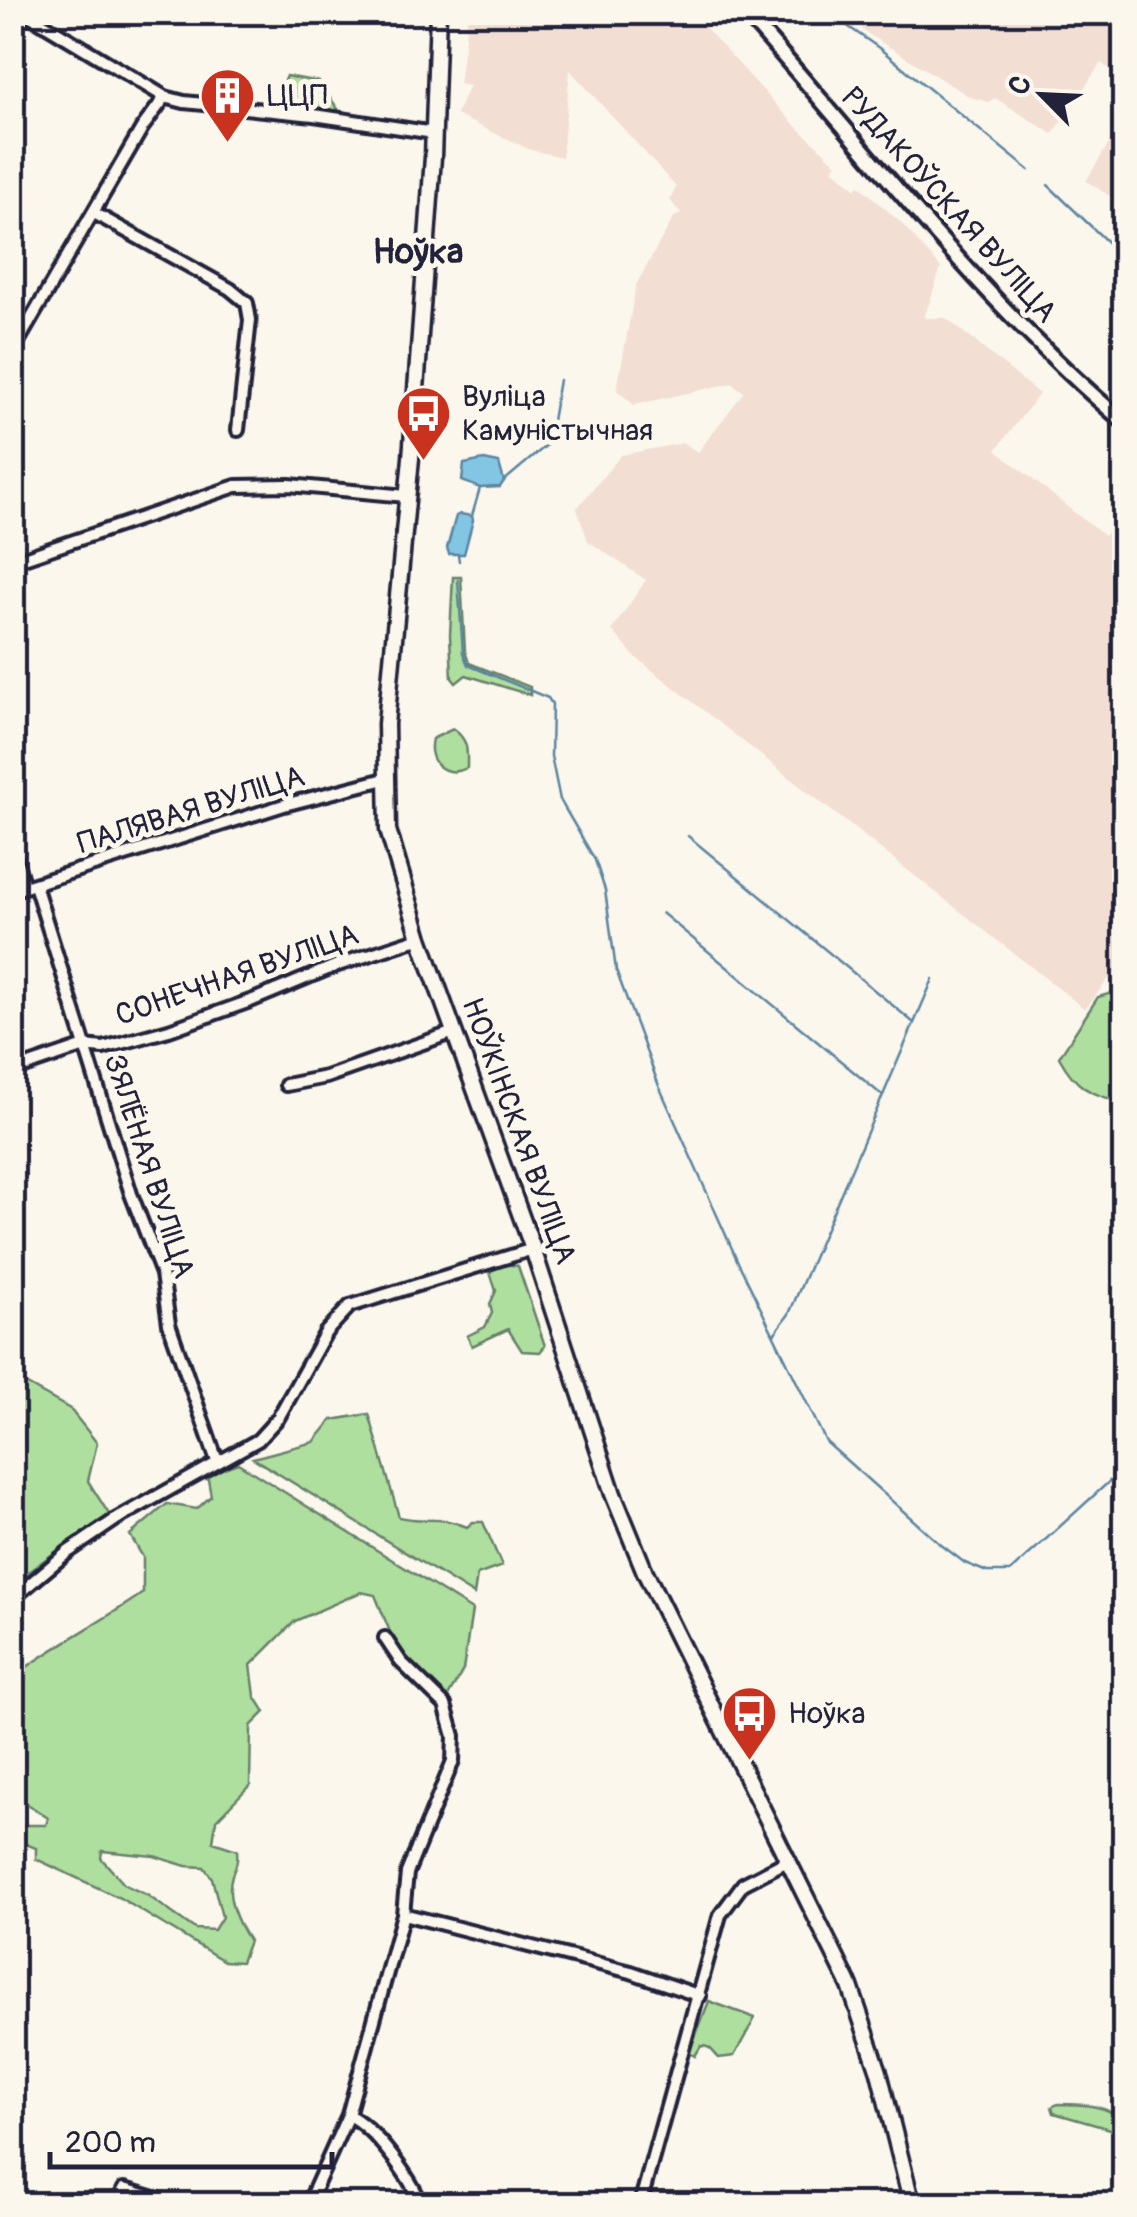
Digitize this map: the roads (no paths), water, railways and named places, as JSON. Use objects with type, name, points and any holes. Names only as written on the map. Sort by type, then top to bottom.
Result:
[{"type":"main road","name":"НОЎКІНСКАЯ ВУЛІЦА","points":[[438,12],[434,133],[386,724],[384,779],[388,830],[420,938],[534,1248],[614,1494],[645,1572],[850,1986],[878,2072],[912,2204]]},
{"type":"street","points":[[24,12],[166,97],[434,133]]},
{"type":"street","name":"РУДАКОЎСКАЯ ВУЛІЦА","points":[[745,12],[960,262],[1051,356],[1124,422]]},
{"type":"street","points":[[12,352],[142,128],[166,97]]},
{"type":"street","points":[[94,213],[230,289],[247,303],[250,320],[238,430]]},
{"type":"street","points":[[12,562],[236,486],[288,485],[406,496]]},
{"type":"street","name":"ПАЛЯВАЯ ВУЛІЦА","points":[[24,888],[284,805],[384,779]]},
{"type":"street","name":"ЗЯЛЁНАЯ ВУЛІЦА","points":[[12,846],[162,1274],[175,1344],[217,1461]]},
{"type":"street","name":"СОНЕЧНАЯ ВУЛІЦА","points":[[12,1070],[85,1046],[104,1048],[169,1030],[420,938]]},
{"type":"street","points":[[286,1085],[357,1068],[454,1032]]},
{"type":"street","points":[[12,1599],[100,1531],[258,1440],[278,1418],[326,1332],[350,1306],[534,1248]]},
{"type":"street","points":[[308,2204],[348,2115],[402,1914],[407,1873],[453,1761],[454,1736],[445,1705],[401,1662],[385,1638]]},
{"type":"street","points":[[640,2204],[715,1931],[726,1905],[744,1884],[789,1860]]},
{"type":"street","points":[[402,1914],[630,1972],[700,1996]]},
{"type":"street","points":[[348,2115],[367,2128],[400,2168],[421,2204]]},
{"type":"street","points":[[117,2204],[124,2190],[175,2204]]},
{"type":"water","points":[[484,460],[499,463],[504,481],[500,487],[480,488],[462,481],[464,464]]},
{"type":"water","points":[[456,516],[472,516],[473,520],[464,554],[449,554],[447,548]]},
{"type":"waterway","points":[[836,18],[879,48],[1029,170]]},
{"type":"waterway","points":[[1048,185],[1124,258]]},
{"type":"waterway","points":[[504,481],[548,444],[559,380]]},
{"type":"waterway","points":[[472,516],[480,488]]},
{"type":"waterway","points":[[458,555],[459,561]]},
{"type":"waterway","points":[[458,580],[463,653],[468,665],[548,698],[552,704],[551,756],[560,800],[595,860],[605,890],[616,970],[659,1086],[738,1262],[826,1442],[940,1544],[965,1563],[987,1572],[1010,1572],[1112,1479]]},
{"type":"waterway","points":[[688,836],[914,1023]]},
{"type":"waterway","points":[[662,913],[883,1096]]},
{"type":"waterway","points":[[775,1333],[789,1314],[933,979]]},
{"type":"place","name":"ЦЦП","points":[[228,144]]},
{"type":"place","name":"Вуліца Камуністычная","points":[[423,462]]},
{"type":"place","name":"Ноўка","points":[[749,1762]]},
{"type":"district","name":"Ноўка","points":[[418,252]]}]
